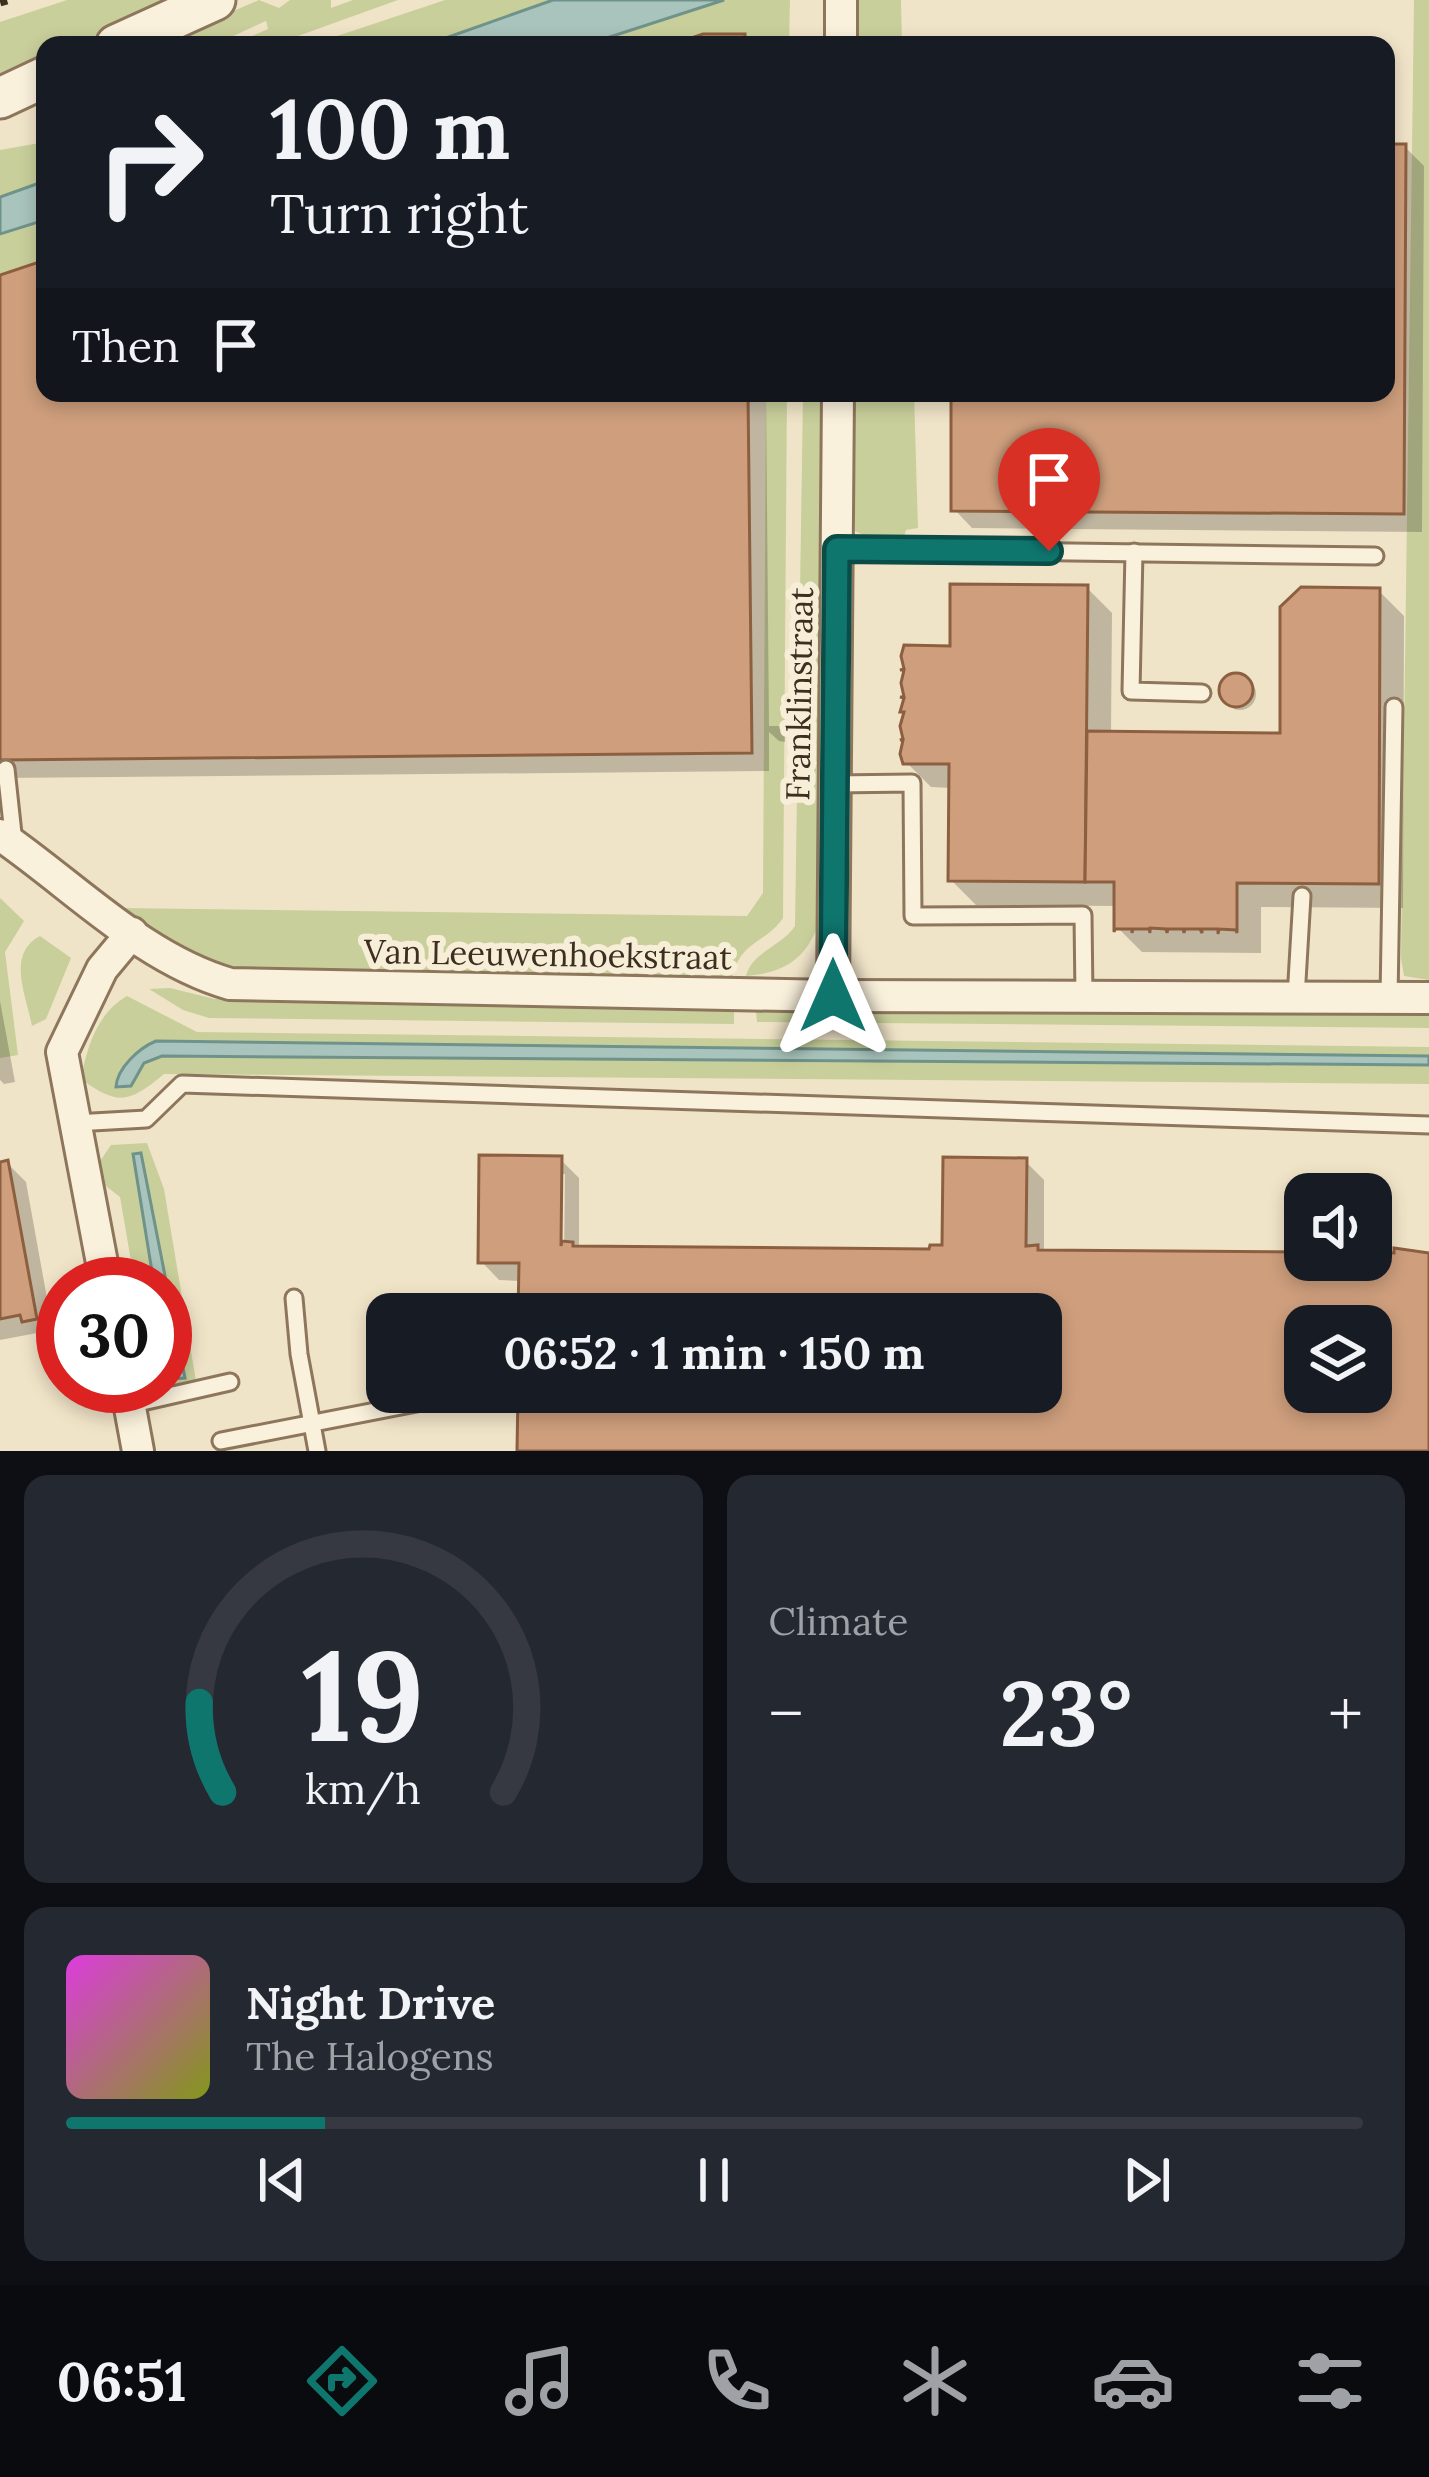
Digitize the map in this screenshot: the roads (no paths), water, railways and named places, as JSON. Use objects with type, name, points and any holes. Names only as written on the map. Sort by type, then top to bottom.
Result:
[{"type":"street","points":[[136,36],[215,0]]},
{"type":"street","points":[[841,0],[841,36]]},
{"type":"street","points":[[0,98],[36,81]]},
{"type":"street","name":"Franklinstraat","points":[[833,996],[838,402]]},
{"type":"street","name":"Van Leeuwenhoekstraat","points":[[7,840],[192,973],[230,984],[833,996],[1429,998]]},
{"type":"street","points":[[101,1257],[62,1052],[102,969],[132,933]]},
{"type":"street","points":[[131,1413],[138,1451]]},
{"type":"lane","points":[[837,549],[1375,556]]},
{"type":"lane","points":[[1134,553],[1131,691],[1202,693]]},
{"type":"lane","points":[[1389,998],[1394,707]]},
{"type":"lane","points":[[6,769],[7,840]]},
{"type":"lane","points":[[835,784],[912,783],[913,916],[1083,915],[1084,997]]},
{"type":"lane","points":[[1296,998],[1302,896]]},
{"type":"lane","points":[[75,1123],[146,1119],[182,1084],[1429,1125]]},
{"type":"lane","points":[[294,1298],[317,1451]]},
{"type":"lane","points":[[192,1387],[230,1382]]},
{"type":"lane","points":[[221,1441],[374,1413]]},
{"type":"water","points":[[553,0],[724,0],[613,36],[451,36]]},
{"type":"water","points":[[36,184],[36,223],[0,234],[0,197]]},
{"type":"water","points":[[156,1041],[1429,1056],[1429,1065],[162,1056],[144,1063],[131,1086],[116,1087],[130,1060]]},
{"type":"water","points":[[141,1153],[161,1257],[150,1257],[133,1154]]},
{"type":"railway","points":[[0,2],[7,0]]}]
